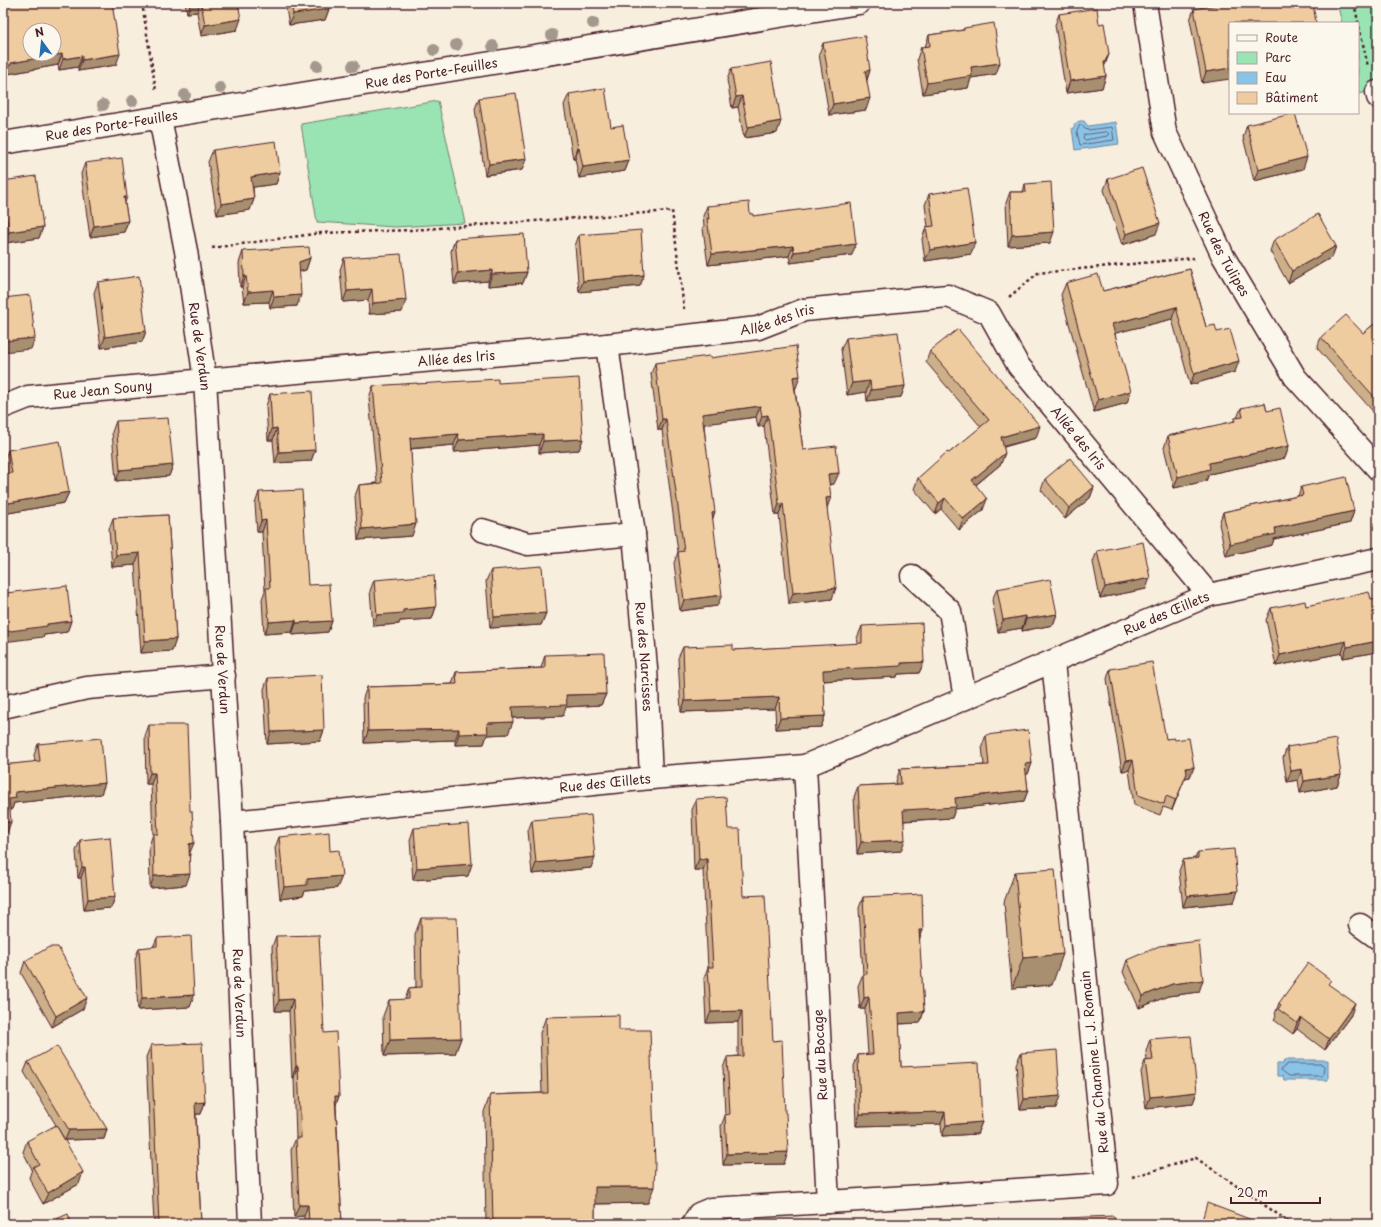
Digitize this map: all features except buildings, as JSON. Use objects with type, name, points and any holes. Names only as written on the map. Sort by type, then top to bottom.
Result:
[{"type":"street","name":"Rue des Porte-Feuilles","points":[[3,143],[160,118],[778,9],[859,3]]},
{"type":"street","name":"Rue des Tulipes","points":[[1145,3],[1165,132],[1223,256],[1295,377],[1378,469]]},
{"type":"street","name":"Rue de Verdun","points":[[160,118],[186,251],[205,380],[232,822],[250,1224]]},
{"type":"street","name":"Allée des Iris","points":[[205,380],[607,345],[758,328],[804,310],[948,296],[989,313],[1018,365],[1209,595]]},
{"type":"street","name":"Rue des Narcisses","points":[[607,345],[634,534],[646,668],[651,778]]},
{"type":"street","name":"Rue Jean Souny","points":[[3,407],[28,397],[205,380]]},
{"type":"street","points":[[482,530],[528,544],[634,534]]},
{"type":"street","name":"Rue des Œillets","points":[[232,822],[651,778],[805,766],[1209,595],[1378,559]]},
{"type":"street","points":[[912,576],[950,611],[965,698]]},
{"type":"street","name":"Rue du Chanoine L. J. Romain","points":[[1053,662],[1106,1184]]},
{"type":"street","points":[[3,707],[87,688],[224,676]]},
{"type":"street","name":"Rue du Bocage","points":[[805,766],[828,1202]]},
{"type":"street","points":[[1360,925],[1378,938]]},
{"type":"street","points":[[693,1224],[699,1214],[711,1209],[1106,1184]]},
{"type":"path","points":[[142,3],[160,118]]},
{"type":"path","points":[[1354,3],[1358,22]]},
{"type":"path","points":[[1359,26],[1369,71],[1377,95]]},
{"type":"path","points":[[186,251],[321,233],[412,230],[672,211],[687,336]]},
{"type":"path","points":[[989,313],[1038,273],[1223,256]]},
{"type":"path","points":[[1106,1184],[1196,1158],[1292,1224]]},
{"type":"green space","points":[[1337,3],[1378,3],[1378,90],[1359,94],[1359,22],[1342,22]]},
{"type":"green space","points":[[438,101],[465,223],[395,227],[317,222],[301,124]]},
{"type":"water","points":[[1080,121],[1084,121],[1088,126],[1116,122],[1119,144],[1075,150],[1072,128],[1074,128],[1074,125]]},
{"type":"water","points":[[1284,1060],[1328,1060],[1328,1080],[1284,1080],[1283,1076],[1277,1076],[1277,1064],[1283,1064]]}]
